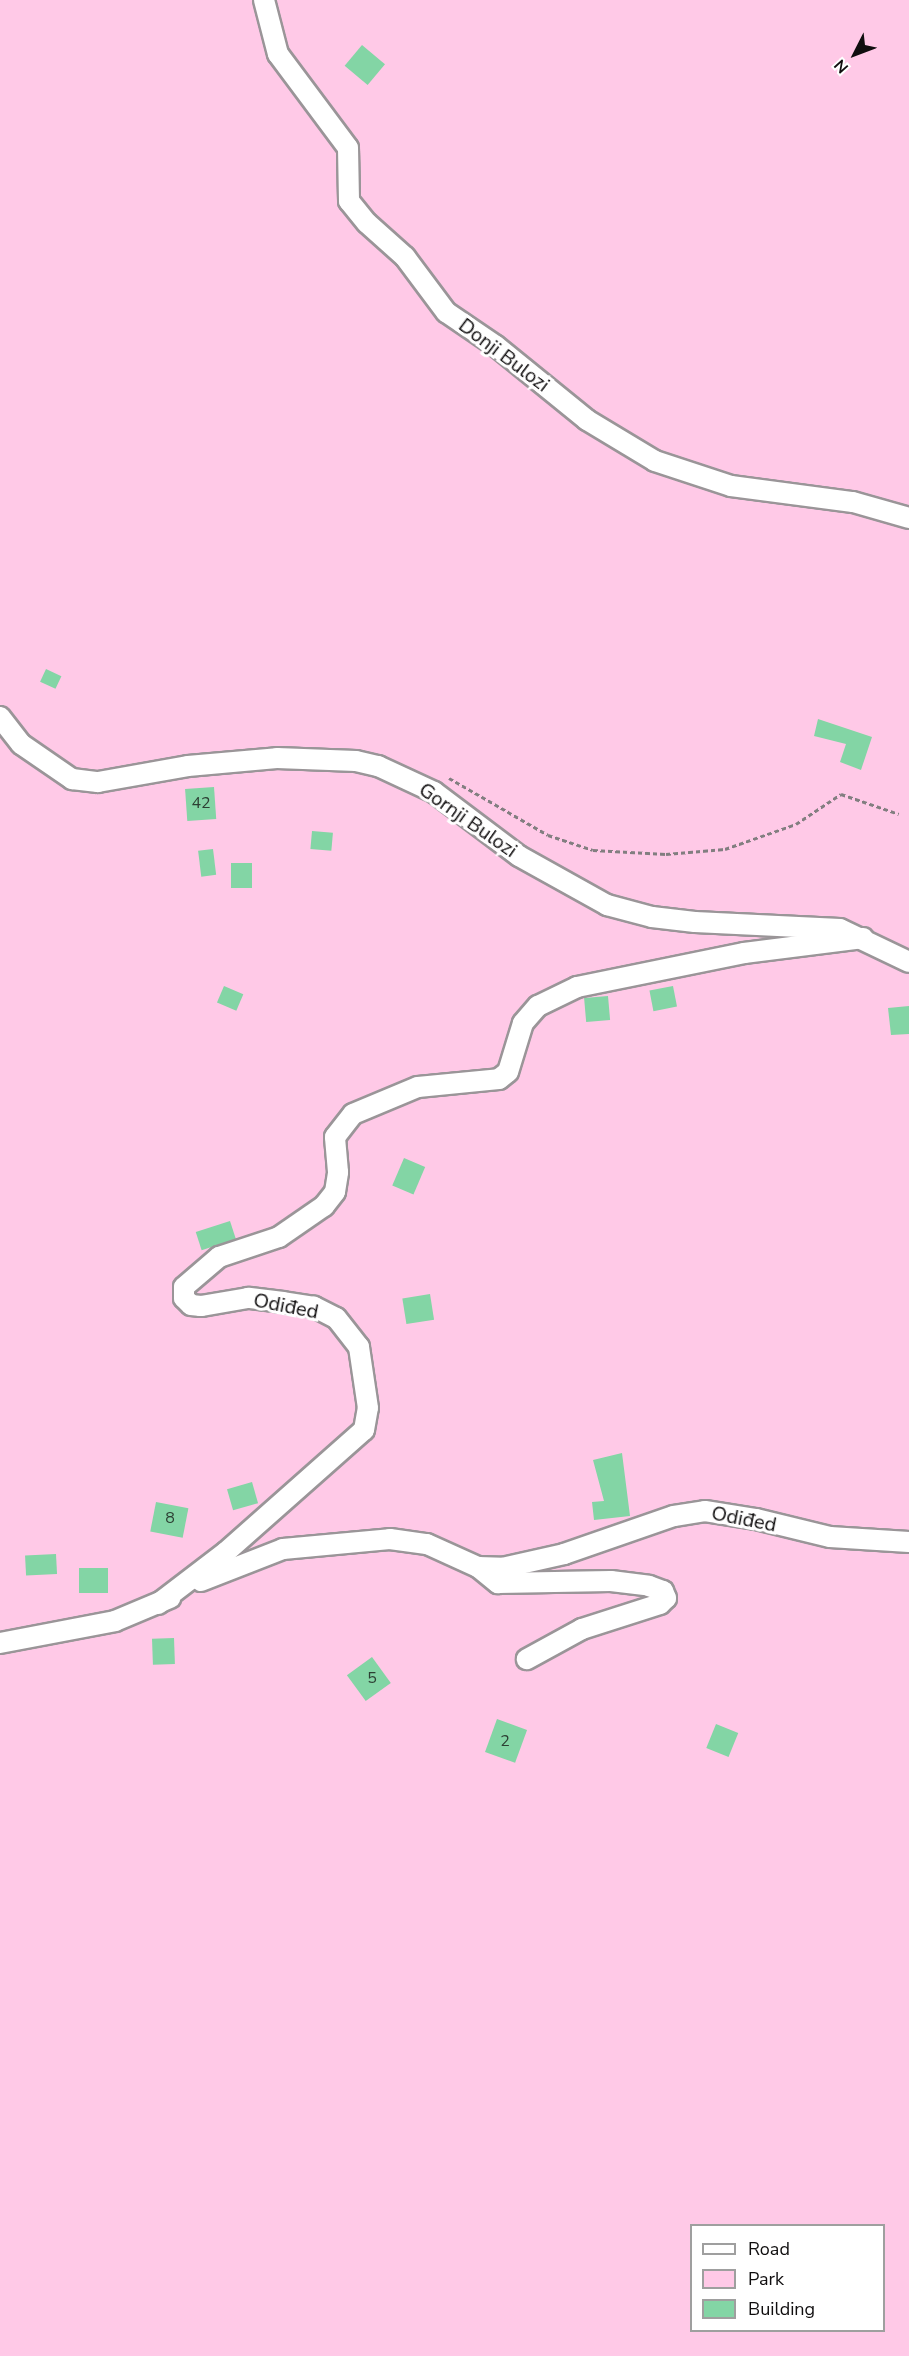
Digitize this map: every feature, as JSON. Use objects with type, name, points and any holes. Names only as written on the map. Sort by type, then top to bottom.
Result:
[{"type":"street","name":"Donji Bulozi","points":[[264,0],[278,54],[348,148],[349,201],[367,223],[405,257],[446,312],[496,346],[587,420],[655,461],[731,486],[853,502],[909,518]]},
{"type":"street","name":"Gornji Bulozi","points":[[0,717],[21,744],[72,779],[98,782],[188,766],[277,758],[345,760],[378,766],[434,792],[519,856],[607,905],[652,917],[817,926],[863,938],[909,962]]},
{"type":"street","name":"Odiđed","points":[[158,1604],[226,1552],[364,1430],[368,1407],[359,1347],[336,1318],[314,1308],[283,1302],[248,1298],[201,1306],[191,1305],[184,1298],[189,1282],[219,1257],[279,1237],[324,1206],[334,1192],[338,1172],[335,1137],[353,1114],[384,1098],[418,1087],[499,1079],[508,1072],[524,1023],[538,1006],[553,996],[606,980],[744,954],[863,938]]},
{"type":"street","name":"Odiđed","points":[[478,1568],[502,1568],[564,1554],[674,1516],[705,1511],[756,1519],[830,1537],[909,1542]]},
{"type":"street","name":"Odiđed","points":[[0,1643],[115,1621],[158,1604],[235,1566],[283,1550],[318,1543],[390,1539],[427,1544],[478,1568],[498,1583],[611,1581],[649,1586],[663,1591],[666,1598],[660,1604],[582,1629],[526,1659]]},
{"type":"path","points":[[448,777],[503,812],[548,835],[593,850],[666,854],[725,849],[796,824],[841,795],[899,814]]},
{"type":"green space","points":[[0,0],[909,0],[909,2356],[0,2356]]},
{"type":"building","points":[[362,45],[385,64],[368,85],[345,66]]},
{"type":"building","points":[[46,669],[61,676],[55,689],[40,682]]},
{"type":"building","points":[[818,719],[872,737],[861,770],[840,762],[846,744],[814,736]]},
{"type":"building","points":[[214,787],[216,819],[187,821],[185,789]]},
{"type":"building","points":[[312,831],[333,833],[331,851],[310,849]]},
{"type":"building","points":[[213,849],[216,875],[201,877],[198,851]]},
{"type":"building","points":[[231,863],[252,863],[252,888],[231,888]]},
{"type":"building","points":[[224,986],[243,994],[236,1011],[217,1003]]},
{"type":"building","points":[[673,986],[677,1007],[653,1011],[649,991]]},
{"type":"building","points":[[608,996],[610,1020],[586,1022],[584,998]]},
{"type":"building","points":[[909,1006],[909,1034],[891,1035],[888,1008]]},
{"type":"building","points":[[404,1158],[425,1167],[413,1195],[392,1186]]},
{"type":"building","points":[[230,1221],[236,1239],[202,1250],[196,1232]]},
{"type":"building","points":[[430,1294],[434,1320],[406,1324],[402,1298]]},
{"type":"building","points":[[622,1453],[630,1516],[594,1520],[592,1502],[604,1501],[593,1460]]},
{"type":"building","points":[[252,1482],[258,1503],[233,1510],[227,1489]]},
{"type":"building","points":[[156,1502],[188,1508],[183,1538],[150,1531]]},
{"type":"building","points":[[56,1554],[57,1574],[26,1576],[25,1556]]},
{"type":"building","points":[[79,1568],[108,1568],[108,1593],[79,1593]]},
{"type":"building","points":[[174,1638],[175,1664],[153,1665],[152,1639]]},
{"type":"building","points":[[372,1657],[391,1683],[366,1701],[347,1675]]},
{"type":"building","points":[[497,1719],[527,1730],[515,1763],[485,1752]]},
{"type":"building","points":[[716,1724],[738,1733],[729,1757],[706,1748]]}]
